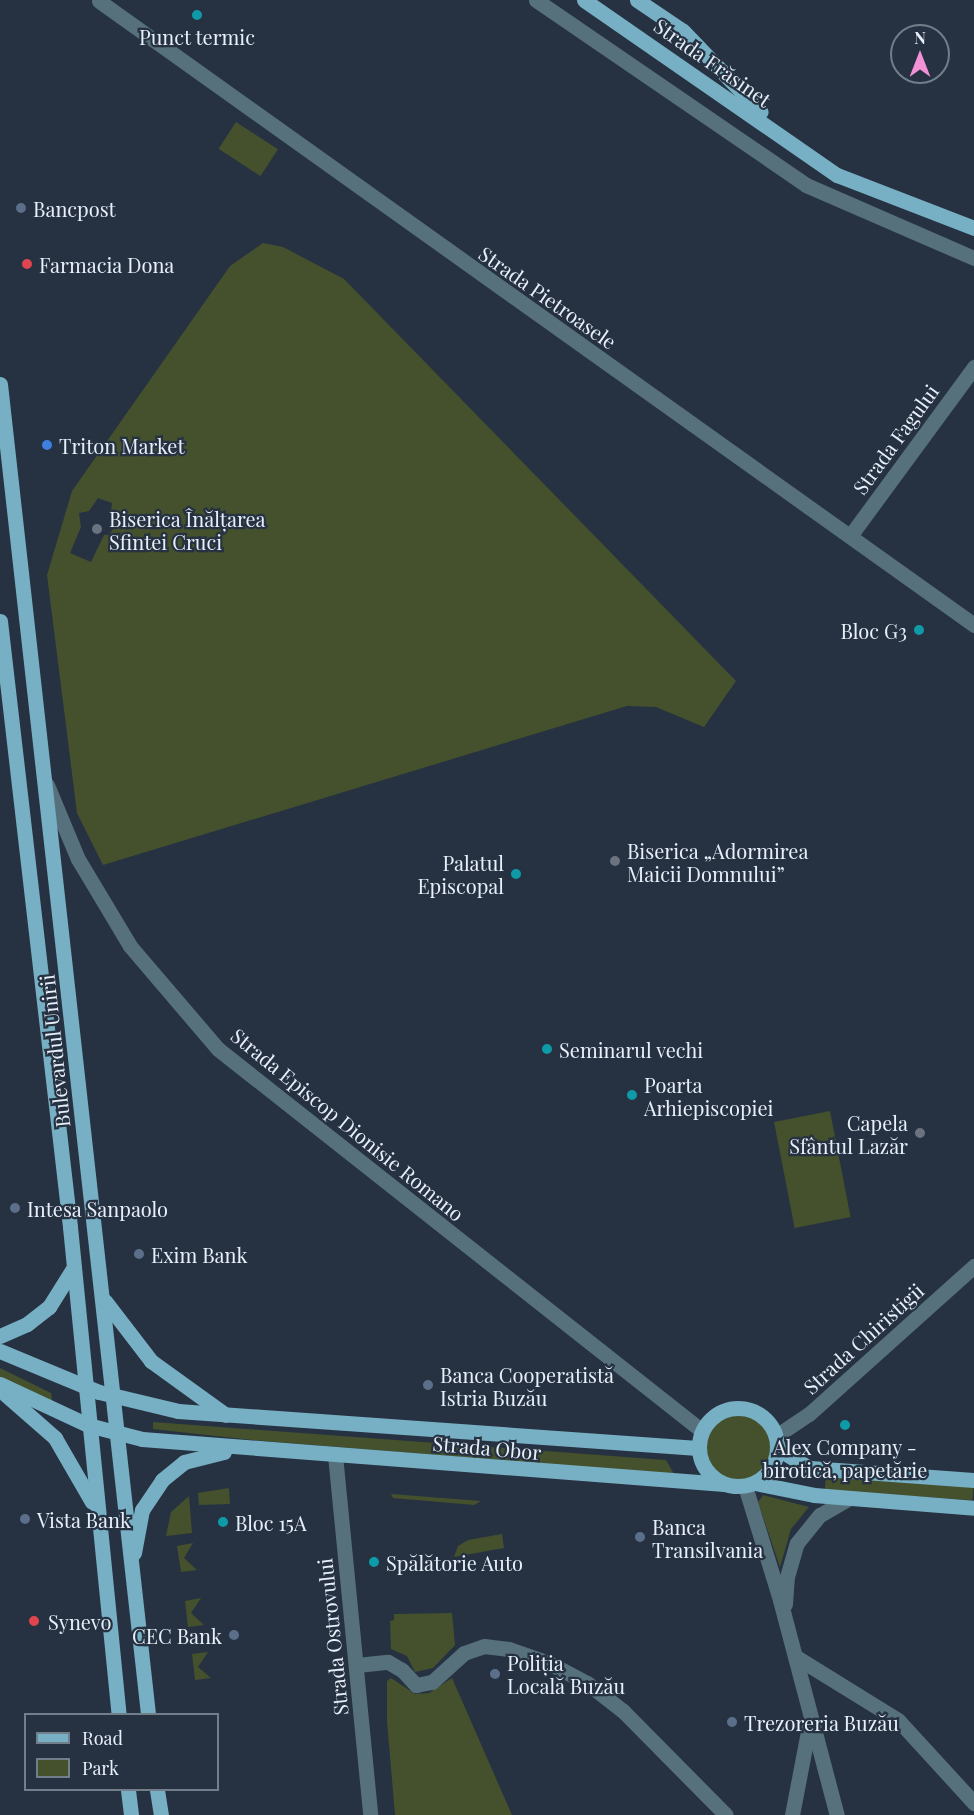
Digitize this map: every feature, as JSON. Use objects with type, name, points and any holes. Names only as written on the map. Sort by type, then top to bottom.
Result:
[{"type":"main road","name":"Strada Frăsinet","points":[[584,0],[855,184],[974,228]]},
{"type":"main road","name":"Strada Frăsinet","points":[[637,0],[683,32],[788,140]]},
{"type":"main road","name":"Bulevardul Unirii","points":[[0,384],[47,784],[104,1299],[131,1577],[148,1713]]},
{"type":"main road","name":"Bulevardul Unirii","points":[[0,621],[74,1267],[88,1425],[119,1713]]},
{"type":"main road","points":[[0,1336],[27,1324],[49,1307],[74,1267]]},
{"type":"main road","points":[[104,1299],[151,1361],[229,1416]]},
{"type":"main road","name":"Strada Obor","points":[[0,1351],[85,1387],[155,1407],[229,1416],[698,1448]]},
{"type":"main road","name":"Strada Obor","points":[[0,1384],[88,1425],[117,1434],[246,1448],[724,1484]]},
{"type":"main road","points":[[0,1391],[55,1438],[77,1471],[97,1513]]},
{"type":"main road","points":[[974,1480],[810,1467],[777,1442],[764,1417],[743,1408],[714,1415],[702,1431],[698,1448],[706,1470],[724,1484],[750,1484],[814,1495],[974,1508]]},
{"type":"main road","points":[[750,1484],[771,1469],[777,1442]]},
{"type":"main road","points":[[131,1577],[142,1510],[162,1480],[184,1462],[246,1448]]},
{"type":"main road","points":[[128,1791],[131,1815]]},
{"type":"main road","points":[[158,1791],[161,1815]]},
{"type":"street","points":[[536,0],[806,184],[974,258]]},
{"type":"street","name":"Strada Pietroasele","points":[[99,1],[974,625]]},
{"type":"street","name":"Strada Fagului","points":[[850,536],[974,367]]},
{"type":"street","name":"Strada Episcop Dionisie Romano","points":[[47,784],[78,859],[130,946],[218,1049],[702,1431]]},
{"type":"street","name":"Strada Chiristigii","points":[[777,1442],[974,1266]]},
{"type":"street","name":"Strada Ostrovului","points":[[335,1455],[370,1815]]},
{"type":"street","points":[[750,1484],[837,1815]]},
{"type":"street","points":[[784,1616],[787,1577],[797,1543],[820,1515],[850,1498]]},
{"type":"street","points":[[357,1665],[388,1662],[416,1685],[432,1682],[464,1653],[484,1646],[509,1649],[549,1664],[587,1683],[623,1711],[726,1815]]},
{"type":"street","points":[[796,1657],[898,1720],[974,1803]]},
{"type":"street","points":[[792,1815],[811,1719]]},
{"type":"green space","points":[[236,122],[278,149],[261,176],[219,149]]},
{"type":"green space","points":[[263,243],[283,247],[344,279],[736,681],[704,727],[656,707],[627,706],[103,865],[77,813],[47,575],[72,491],[230,266]],"holes":[[[98,498],[112,503],[110,518],[115,526],[109,535],[104,535],[91,562],[70,553],[81,527],[79,513],[89,511]]]},
{"type":"green space","points":[[830,1111],[851,1217],[795,1228],[774,1122]]},
{"type":"green space","points":[[0,1368],[51,1393],[53,1404],[0,1378]]},
{"type":"green space","points":[[739,1414],[752,1417],[762,1424],[769,1434],[772,1447],[769,1460],[762,1470],[752,1477],[739,1480],[726,1477],[716,1470],[709,1460],[706,1447],[709,1434],[716,1424],[726,1417]]},
{"type":"green space","points":[[153,1422],[666,1460],[674,1474],[252,1440],[153,1429]]},
{"type":"green space","points":[[826,1473],[974,1483],[972,1500],[825,1490]]},
{"type":"green space","points":[[229,1488],[230,1504],[199,1505],[198,1493]]},
{"type":"green space","points":[[391,1494],[481,1501],[474,1505],[393,1498]]},
{"type":"green space","points":[[763,1495],[809,1507],[791,1529],[780,1567],[758,1502]]},
{"type":"green space","points":[[189,1496],[192,1533],[166,1536],[171,1512]]},
{"type":"green space","points":[[502,1534],[504,1548],[454,1557],[458,1546],[468,1540]]},
{"type":"green space","points":[[193,1543],[184,1558],[197,1570],[181,1572],[177,1546]]},
{"type":"green space","points":[[201,1598],[191,1613],[204,1625],[188,1627],[185,1601]]},
{"type":"green space","points":[[452,1613],[455,1645],[433,1668],[415,1672],[407,1656],[391,1649],[390,1621],[394,1620],[394,1614]]},
{"type":"green space","points":[[208,1652],[198,1667],[211,1678],[195,1680],[192,1654]]},
{"type":"green space","points":[[391,1678],[415,1694],[429,1693],[452,1678],[512,1815],[395,1815],[387,1721],[387,1681]]},
{"type":"place","name":"Punct termic","points":[[197,15]]},
{"type":"place","name":"Bancpost","points":[[21,208]]},
{"type":"place","name":"Farmacia Dona","points":[[27,264]]},
{"type":"place","name":"Triton Market","points":[[47,445]]},
{"type":"place","name":"Biserica Înălțarea Sfintei Cruci","points":[[97,529]]},
{"type":"place","name":"Bloc G3","points":[[919,630]]},
{"type":"place","name":"Biserica „Adormirea Maicii Domnului”","points":[[615,861]]},
{"type":"place","name":"Palatul Episcopal","points":[[516,874]]},
{"type":"place","name":"Seminarul vechi","points":[[547,1049]]},
{"type":"place","name":"Poarta Arhiepiscopiei","points":[[632,1095]]},
{"type":"place","name":"Capela Sfântul Lazăr","points":[[920,1133]]},
{"type":"place","name":"Intesa Sanpaolo","points":[[15,1208]]},
{"type":"place","name":"Exim Bank","points":[[139,1254]]},
{"type":"place","name":"Banca Cooperatistă Istria Buzău","points":[[428,1385]]},
{"type":"place","name":"Alex Company - birotică, papetărie","points":[[845,1425]]},
{"type":"place","name":"Vista Bank","points":[[25,1519]]},
{"type":"place","name":"Bloc 15A","points":[[223,1522]]},
{"type":"place","name":"Banca Transilvania","points":[[640,1537]]},
{"type":"place","name":"Spălătorie Auto","points":[[374,1562]]},
{"type":"place","name":"Synevo","points":[[34,1621]]},
{"type":"place","name":"CEC Bank","points":[[234,1635]]},
{"type":"place","name":"Poliția Locală Buzău","points":[[495,1674]]},
{"type":"place","name":"Trezoreria Buzău","points":[[732,1722]]}]
